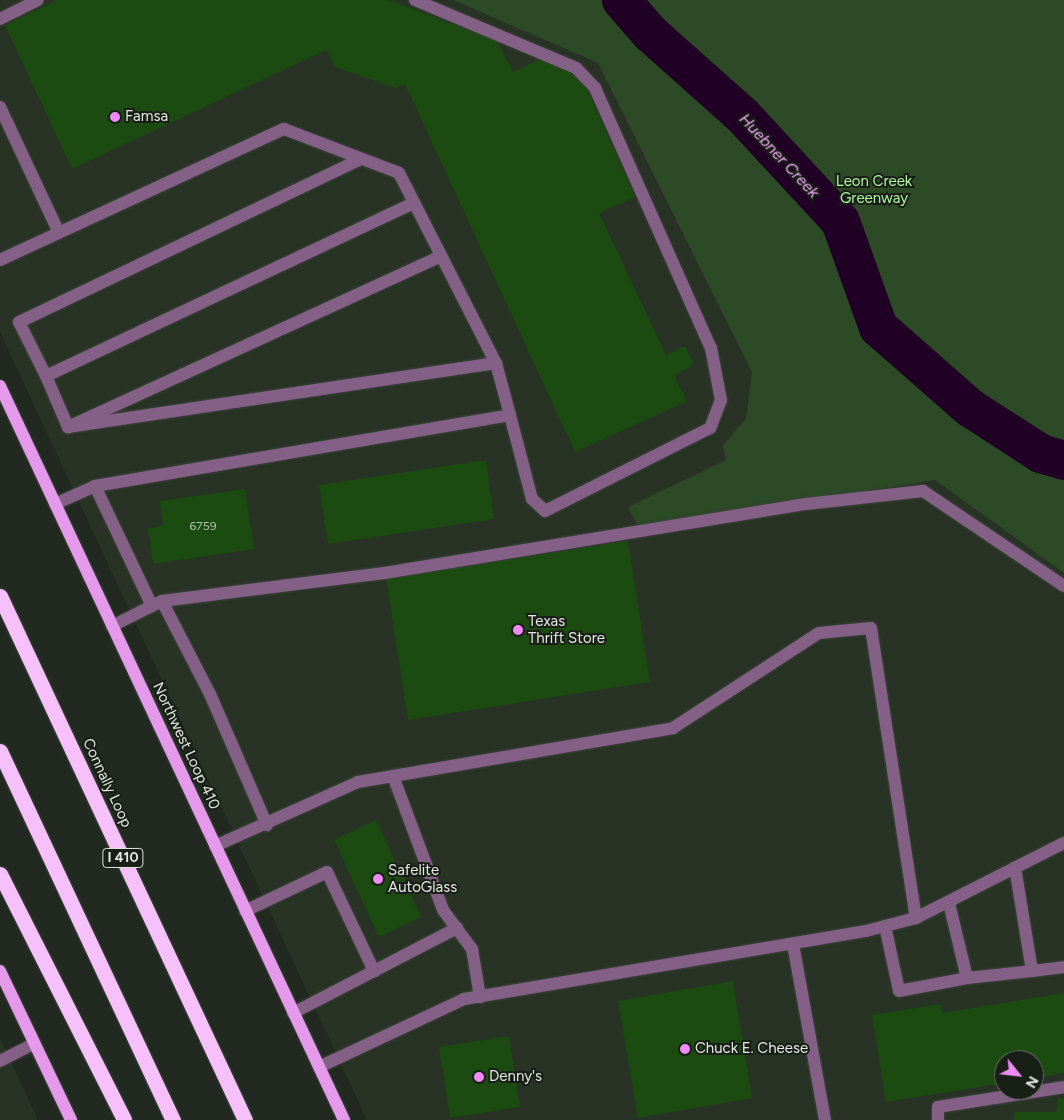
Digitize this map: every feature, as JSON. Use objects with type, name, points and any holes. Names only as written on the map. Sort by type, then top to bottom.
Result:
[{"type":"highway","name":"Connally Loop","points":[[0,596],[245,1120]]},
{"type":"highway","points":[[0,751],[173,1120]]},
{"type":"highway","points":[[0,874],[124,1120]]},
{"type":"main road","name":"Northwest Loop 410","points":[[0,386],[344,1120]]},
{"type":"main road","points":[[0,972],[71,1120]]},
{"type":"lane","points":[[0,19],[38,0]]},
{"type":"lane","points":[[0,260],[284,129],[399,173],[496,362],[532,499],[545,511],[710,428],[721,400],[711,348],[596,88],[576,68],[415,0]]},
{"type":"lane","points":[[0,107],[59,233]]},
{"type":"lane","points":[[68,427],[46,376],[19,322],[362,159]]},
{"type":"lane","points":[[46,376],[414,203]]},
{"type":"lane","points":[[68,427],[441,256]]},
{"type":"lane","points":[[68,427],[496,362]]},
{"type":"lane","points":[[55,504],[95,486],[510,415]]},
{"type":"lane","points":[[95,486],[157,603],[210,694],[267,825]]},
{"type":"lane","points":[[112,626],[157,603],[384,573],[806,504],[923,492],[1064,586]]},
{"type":"lane","points":[[215,846],[267,825],[358,782],[673,728],[819,633],[871,628],[916,918]]},
{"type":"lane","points":[[394,776],[443,910],[472,949],[480,996]]},
{"type":"lane","points":[[319,1067],[438,1010],[480,996],[793,944],[916,918],[949,903],[1064,843]]},
{"type":"lane","points":[[1015,868],[1032,970]]},
{"type":"lane","points":[[245,911],[327,872],[374,971]]},
{"type":"lane","points":[[949,903],[967,978]]},
{"type":"lane","points":[[885,926],[899,991],[967,978],[1064,967]]},
{"type":"lane","points":[[293,1013],[457,928]]},
{"type":"lane","points":[[793,944],[825,1120]]},
{"type":"lane","points":[[0,1061],[34,1044]]},
{"type":"lane","points":[[938,1120],[938,1107],[1064,1087]]},
{"type":"shaded area","points":[[0,0],[453,0],[598,63],[684,231],[935,480],[1064,573],[1064,1120],[367,1120],[0,332]]},
{"type":"shaded area","points":[[0,1038],[38,1120],[0,1120]]},
{"type":"green space","name":"Leon Creek Greenway","points":[[453,0],[1064,0],[1064,573],[935,480],[638,527],[628,507],[726,460],[723,445],[746,419],[752,372],[598,63]]},
{"type":"building","points":[[57,0],[389,0],[497,41],[513,72],[540,59],[580,73],[635,197],[599,213],[666,355],[685,346],[694,365],[674,375],[687,401],[575,452],[405,84],[395,88],[335,67],[326,50],[72,169],[5,25]]},
{"type":"building","points":[[486,460],[494,519],[328,544],[319,485]]},
{"type":"building","points":[[245,489],[254,549],[153,564],[148,528],[163,526],[160,501]]},
{"type":"building","name":"Texas Thrift Store","points":[[628,541],[650,682],[408,720],[386,578]]},
{"type":"building","name":"Safelite AutoGlass","points":[[376,820],[421,917],[379,937],[334,840]]},
{"type":"building","name":"Chuck E. Cheese","points":[[733,981],[752,1098],[638,1118],[618,1001]]},
{"type":"building","points":[[1064,993],[1064,1073],[1044,1076],[1044,1050],[994,1050],[994,1085],[886,1102],[872,1015],[941,1004],[942,1013]]},
{"type":"building","name":"Denny's","points":[[509,1036],[520,1107],[450,1118],[439,1047]]},
{"type":"building","points":[[1058,1098],[1064,1098],[1064,1120],[1013,1120],[1014,1112],[1056,1112]]},
{"type":"waterway","name":"Huebner Creek","points":[[621,0],[650,33],[742,115],[840,221],[878,327],[969,407],[1040,453],[1064,460]]},
{"type":"place","name":"Famsa","points":[[115,117]]},
{"type":"place","name":"Texas Thrift Store","points":[[518,630]]},
{"type":"place","name":"Safelite AutoGlass","points":[[378,879]]},
{"type":"place","name":"Chuck E. Cheese","points":[[685,1049]]},
{"type":"place","name":"Denny's","points":[[479,1077]]}]
